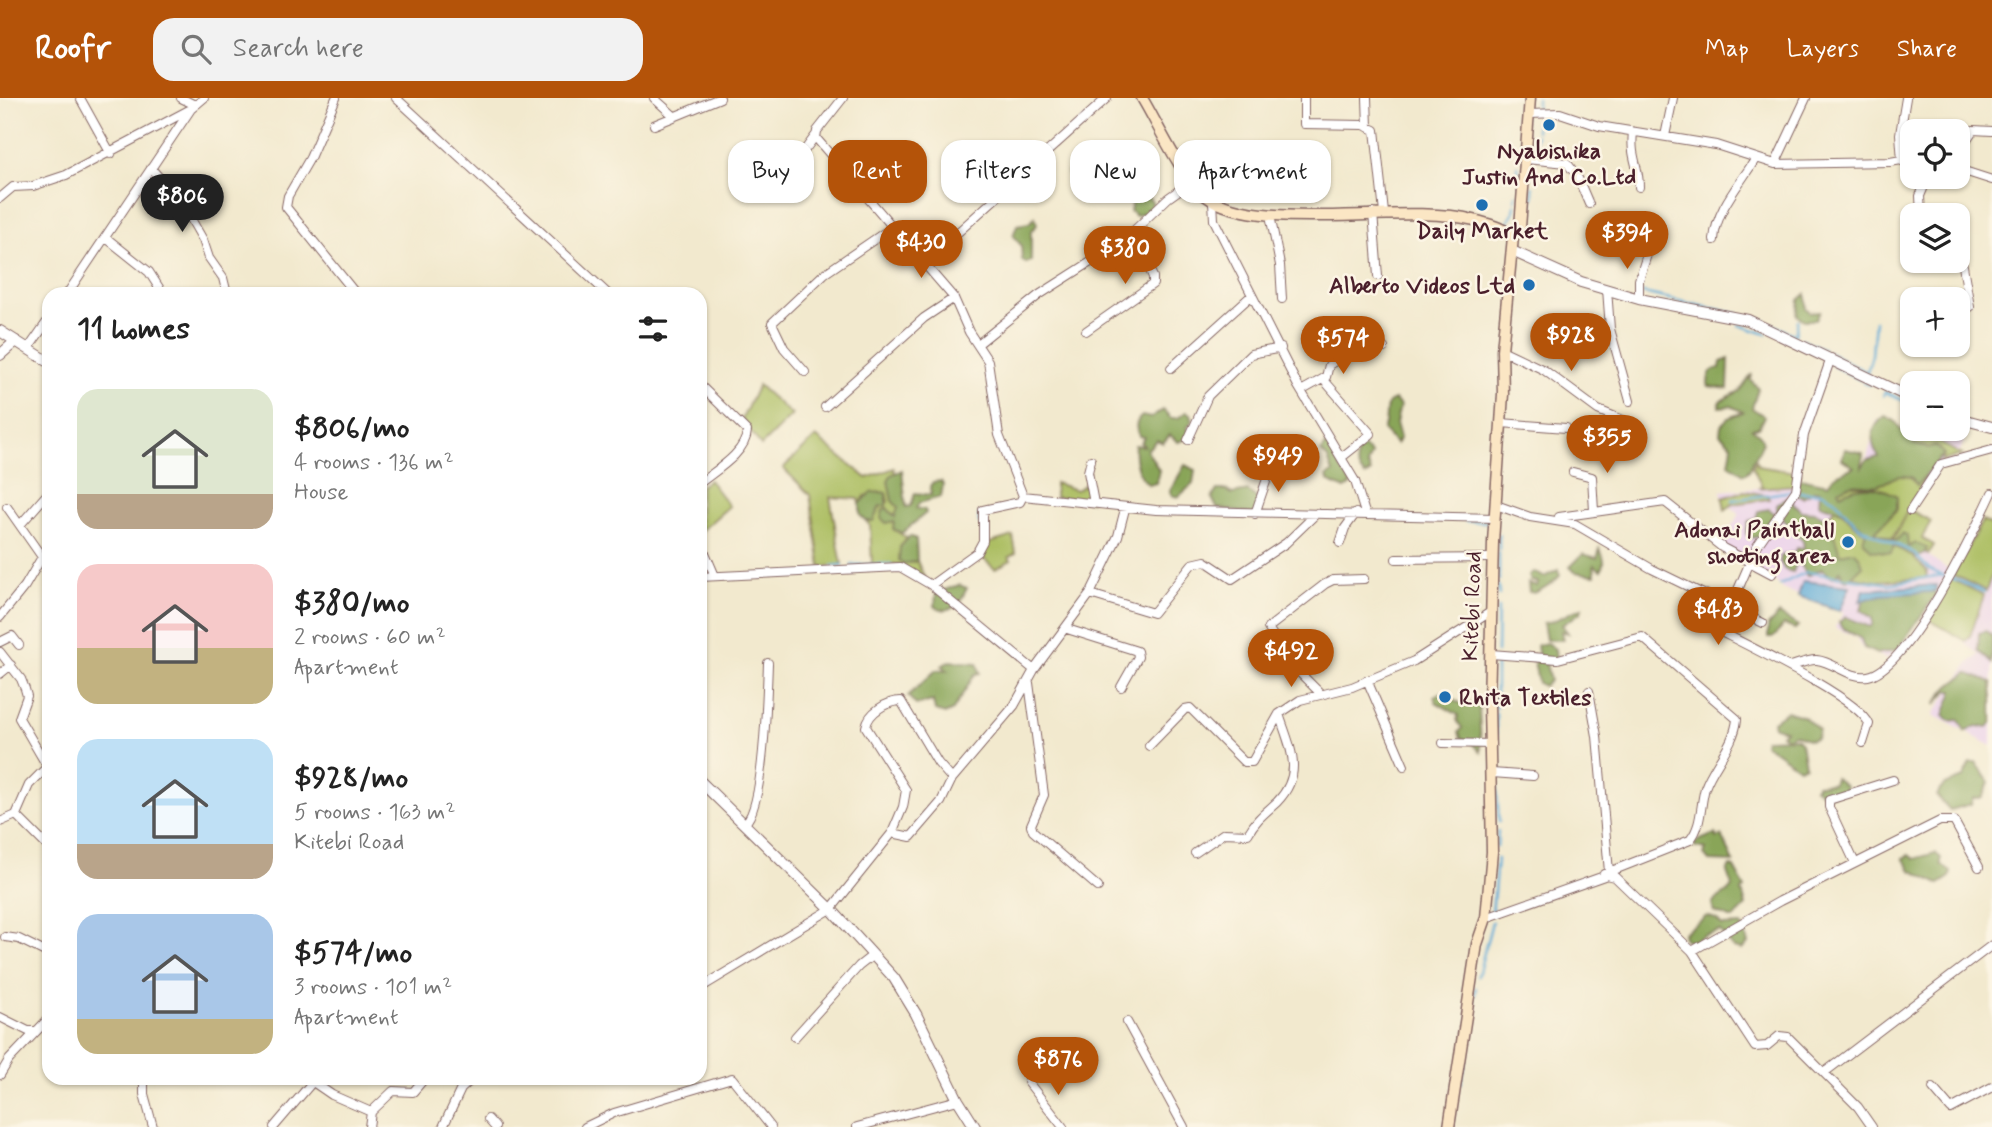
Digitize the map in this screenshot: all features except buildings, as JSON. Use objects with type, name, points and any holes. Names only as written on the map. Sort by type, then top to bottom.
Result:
[{"type":"main road","points":[[1142,98],[1174,151]]},
{"type":"main road","name":"Kitebi Road","points":[[1449,1127],[1477,944],[1486,918],[1492,852],[1495,773],[1491,744],[1491,654],[1502,350],[1513,237],[1520,227],[1530,98]]},
{"type":"main road","points":[[1216,203],[1246,214],[1429,213],[1464,218],[1500,228],[1513,237]]},
{"type":"street","points":[[80,98],[111,154]]},
{"type":"street","points":[[181,98],[193,107]]},
{"type":"street","points":[[0,198],[13,187],[33,186],[111,154],[204,98]]},
{"type":"street","points":[[337,98],[310,158],[288,197],[286,207],[319,251],[352,287]]},
{"type":"street","points":[[396,98],[600,287]]},
{"type":"street","points":[[654,98],[674,116]]},
{"type":"street","points":[[653,125],[720,98]]},
{"type":"street","points":[[812,140],[843,98]]},
{"type":"street","points":[[956,234],[1107,98]]},
{"type":"street","points":[[1304,98],[1304,124],[1368,127],[1377,134],[1378,276]]},
{"type":"street","points":[[1367,98],[1368,127]]},
{"type":"street","points":[[1665,136],[1673,98]]},
{"type":"street","points":[[1775,164],[1806,98]]},
{"type":"street","points":[[1902,119],[1906,98]]},
{"type":"street","points":[[72,287],[193,107]]},
{"type":"street","points":[[1530,114],[1559,113],[1599,126],[1716,145],[1775,164],[1900,160]]},
{"type":"street","points":[[1970,135],[1973,130],[1992,131]]},
{"type":"street","points":[[1633,132],[1631,154],[1639,176],[1639,187]]},
{"type":"street","points":[[816,135],[821,147],[894,226],[954,298],[969,332],[988,361],[999,435],[1023,496],[1020,502],[983,510],[983,541],[977,552],[931,585]]},
{"type":"street","points":[[1526,159],[1567,163],[1577,176],[1589,204]]},
{"type":"street","points":[[1714,240],[1715,228],[1729,199],[1756,159]]},
{"type":"street","points":[[150,168],[183,205],[203,240],[209,258],[223,278],[225,287]]},
{"type":"street","points":[[1970,173],[1992,180]]},
{"type":"street","points":[[978,344],[1038,295],[1133,233],[1174,194]]},
{"type":"street","points":[[1213,203],[1214,220],[1252,295],[1301,391],[1355,481],[1361,513]]},
{"type":"street","points":[[1270,215],[1280,265],[1282,299]]},
{"type":"street","points":[[805,372],[784,348],[772,323],[824,274],[894,226]]},
{"type":"street","points":[[1086,331],[1153,284],[1153,277],[1133,233]]},
{"type":"street","points":[[106,237],[149,272],[159,287]]},
{"type":"street","points":[[1639,299],[1639,280],[1649,248]]},
{"type":"street","points":[[1512,251],[1581,282],[1639,299],[1748,320],[1900,392]]},
{"type":"street","points":[[1607,289],[1610,329],[1630,401]]},
{"type":"street","points":[[1171,368],[1252,295]]},
{"type":"street","points":[[825,407],[924,318],[954,298]]},
{"type":"street","points":[[28,349],[42,329]]},
{"type":"street","points":[[0,331],[42,358]]},
{"type":"street","points":[[0,355],[16,341]]},
{"type":"street","points":[[1188,440],[1208,396],[1251,354],[1281,348]]},
{"type":"street","points":[[1301,391],[1328,376],[1329,365],[1336,360],[1357,352],[1384,348]]},
{"type":"street","points":[[1502,350],[1544,370],[1598,410],[1630,423]]},
{"type":"street","points":[[1730,608],[1773,521],[1796,490],[1804,435],[1832,358]]},
{"type":"street","points":[[1323,379],[1371,434],[1342,457]]},
{"type":"street","points":[[707,392],[747,431],[743,444],[732,457],[707,477]]},
{"type":"street","points":[[1970,421],[1992,427]]},
{"type":"street","points":[[1501,423],[1566,428]]},
{"type":"street","points":[[1910,512],[1941,464],[1992,450]]},
{"type":"street","points":[[1091,460],[1088,472],[1094,503]]},
{"type":"street","points":[[1255,514],[1272,464]]},
{"type":"street","points":[[1573,472],[1592,477],[1594,512]]},
{"type":"street","points":[[1791,666],[1816,659],[1862,676],[1878,671],[1905,646],[1929,611],[1992,493]]},
{"type":"street","points":[[1023,496],[1125,509],[1495,518]]},
{"type":"street","points":[[20,525],[42,500]]},
{"type":"street","points":[[1549,518],[1665,502],[1723,548],[1772,574]]},
{"type":"street","points":[[1496,505],[1530,517],[1575,524],[1651,569],[1763,624]]},
{"type":"street","points":[[0,617],[40,562],[41,553],[7,507]]},
{"type":"street","points":[[892,833],[911,837],[917,833],[941,802],[952,779],[989,738],[1029,683],[1034,670],[1067,629],[1078,607],[1090,594],[1118,536],[1125,509]]},
{"type":"street","points":[[1090,594],[1153,613],[1192,564],[1205,561],[1232,579],[1292,539],[1317,513]]},
{"type":"street","points":[[1340,543],[1345,528],[1361,513]]},
{"type":"street","points":[[707,557],[715,576]]},
{"type":"street","points":[[1396,559],[1493,558]]},
{"type":"street","points":[[707,577],[891,565],[905,569],[931,585],[1034,670]]},
{"type":"street","points":[[1320,693],[1297,670],[1268,628],[1325,584],[1333,580],[1364,579]]},
{"type":"street","points":[[1706,594],[1699,610],[1702,622],[1774,660],[1791,666],[1866,716],[1869,726],[1863,743]]},
{"type":"street","points":[[1149,746],[1185,709],[1190,708],[1244,762],[1252,762],[1279,714],[1300,700],[1320,693],[1338,692],[1439,647],[1492,611]]},
{"type":"street","points":[[1067,629],[1137,651],[1138,657],[1121,687]]},
{"type":"street","points":[[0,642],[12,636],[19,645]]},
{"type":"street","points":[[1486,918],[1503,914],[1690,840],[1695,835],[1707,784],[1735,729],[1737,719],[1642,637],[1558,659],[1491,654]]},
{"type":"street","points":[[0,652],[21,679],[27,696],[19,718],[42,756]]},
{"type":"street","points":[[745,823],[751,818],[761,772],[768,663]]},
{"type":"street","points":[[0,674],[11,665]]},
{"type":"street","points":[[1367,680],[1404,766]]},
{"type":"street","points":[[1029,683],[1044,795],[1031,825],[1034,831],[1098,887]]},
{"type":"street","points":[[1589,691],[1597,736],[1606,873]]},
{"type":"street","points":[[707,984],[831,909],[892,833],[903,807],[906,790],[866,727],[871,716],[887,704],[901,701],[938,763],[952,779]]},
{"type":"street","points":[[1195,853],[1224,832],[1248,834],[1254,821],[1281,798],[1293,781],[1293,764],[1279,714]]},
{"type":"street","points":[[1443,743],[1491,744]]},
{"type":"street","points":[[0,822],[16,815],[29,785],[42,772]]},
{"type":"street","points":[[1495,773],[1533,776]]},
{"type":"street","points":[[1855,863],[1829,807],[1829,800],[1893,780]]},
{"type":"street","points":[[707,788],[831,909],[894,978],[916,1014],[958,1100],[975,1127]]},
{"type":"street","points":[[16,815],[42,841]]},
{"type":"street","points":[[1692,951],[1780,901],[1940,821],[1951,819],[1979,867]]},
{"type":"street","points":[[1606,873],[1615,877],[1692,951],[1755,1047],[1766,1046],[1784,1035],[1825,1072],[1872,1127]]},
{"type":"street","points":[[5,937],[19,939],[42,950]]},
{"type":"street","points":[[1825,1072],[1992,946]]},
{"type":"street","points":[[795,1037],[859,966],[873,955]]},
{"type":"street","points":[[0,1017],[28,1031],[36,1031]]},
{"type":"street","points":[[1127,1021],[1184,1127]]},
{"type":"street","points":[[0,1075],[9,1060],[42,1025]]},
{"type":"street","points":[[1047,1067],[1028,1082],[1063,1127]]},
{"type":"street","points":[[585,1127],[614,1113],[732,1078],[771,1127]]},
{"type":"street","points":[[144,1085],[153,1127]]},
{"type":"street","points":[[274,1127],[310,1085]]},
{"type":"street","points":[[320,1085],[332,1094],[371,1112]]},
{"type":"street","points":[[369,1127],[371,1112],[393,1091],[413,1092],[419,1085]]},
{"type":"street","points":[[443,1127],[465,1085]]},
{"type":"street","points":[[1933,1088],[1951,1109],[1992,1087]]},
{"type":"street","points":[[857,1127],[958,1100]]},
{"type":"street","points":[[488,1119],[495,1127]]},
{"type":"shaded area","points":[[1877,420],[1900,428],[1900,441],[1964,441],[1959,453],[1947,446],[1942,461],[1908,508],[1919,549],[1950,571],[1914,628],[1887,659],[1862,648],[1857,638],[1835,627],[1844,613],[1783,589],[1775,581],[1743,563],[1724,546],[1724,537],[1740,514],[1723,501],[1722,491],[1861,480]]},
{"type":"shaded area","points":[[1992,574],[1992,746],[1933,715],[1968,664],[1979,654],[1964,643],[1970,636]]},
{"type":"green space","points":[[1132,203],[1153,203],[1147,212],[1136,216],[1130,211]]},
{"type":"green space","points":[[1035,217],[1037,225],[1031,231],[1031,261],[1026,263],[1022,260],[1021,245],[1013,236],[1017,225],[1029,223]]},
{"type":"green space","points":[[1806,294],[1806,308],[1810,312],[1820,311],[1816,320],[1804,320],[1797,315],[1799,300]]},
{"type":"green space","points":[[1729,359],[1728,389],[1708,386],[1711,372],[1720,368],[1721,362]]},
{"type":"green space","points":[[1752,374],[1751,380],[1758,388],[1752,408],[1764,416],[1759,427],[1752,429],[1761,436],[1762,443],[1750,469],[1744,474],[1729,464],[1732,445],[1720,434],[1721,425],[1728,418],[1743,412],[1731,406],[1719,407],[1720,401],[1740,391]]},
{"type":"green space","points":[[758,385],[792,415],[761,446],[742,419]]},
{"type":"green space","points":[[1395,400],[1400,406],[1396,423],[1400,438],[1396,444],[1383,430],[1388,403]]},
{"type":"green space","points":[[1163,410],[1171,418],[1178,418],[1186,412],[1191,414],[1193,420],[1187,428],[1192,437],[1178,442],[1170,435],[1163,443],[1157,440],[1147,450],[1159,470],[1156,483],[1149,485],[1139,472],[1136,462],[1135,445],[1144,446],[1141,443],[1144,437],[1139,436],[1136,425],[1142,416],[1151,418]]},
{"type":"green space","points":[[1885,416],[1895,421],[1900,428],[1900,441],[1914,441],[1914,444],[1928,448],[1935,445],[1944,454],[1917,485],[1911,477],[1900,476],[1878,485],[1856,484],[1838,490],[1840,494],[1855,488],[1868,487],[1882,489],[1897,496],[1897,509],[1875,532],[1896,541],[1903,533],[1907,536],[1908,547],[1916,543],[1927,548],[1925,554],[1916,558],[1894,546],[1891,553],[1871,550],[1863,540],[1866,531],[1842,511],[1819,504],[1820,491],[1815,490],[1803,497],[1795,494],[1800,478],[1828,484],[1834,476],[1854,467],[1842,459],[1845,449],[1863,453],[1862,467],[1867,460],[1879,457],[1873,435]]},
{"type":"green space","points":[[816,437],[867,478],[894,468],[895,473],[888,481],[898,507],[893,529],[907,538],[900,547],[909,563],[917,561],[924,577],[896,564],[872,564],[870,526],[866,521],[873,521],[875,511],[888,502],[886,493],[865,496],[860,504],[859,499],[830,497],[842,565],[821,567],[810,495],[783,468]]},
{"type":"green space","points":[[1914,441],[1937,441],[1962,455],[1942,461],[1944,454],[1914,444]]},
{"type":"green space","points":[[1327,444],[1333,447],[1335,459],[1351,485],[1345,489],[1328,481],[1327,476],[1333,473],[1328,459],[1321,452]]},
{"type":"green space","points":[[1363,447],[1371,454],[1367,464],[1371,472],[1365,476],[1358,467],[1357,460],[1358,449]]},
{"type":"green space","points":[[1756,460],[1758,466],[1801,473],[1795,485],[1758,488],[1762,486],[1753,468]]},
{"type":"green space","points":[[1185,465],[1195,470],[1193,484],[1178,497],[1171,495],[1170,491]]},
{"type":"green space","points":[[902,470],[906,507],[911,506],[915,493],[931,495],[930,486],[933,482],[941,481],[943,485],[941,497],[919,503],[916,508],[925,510],[926,513],[902,533],[893,529],[894,521],[886,523],[881,518],[883,510],[887,508],[895,517],[898,507],[892,501],[888,481],[891,475]]},
{"type":"green space","points":[[1901,475],[1911,477],[1917,485],[1927,476],[1892,539],[1875,532],[1891,514],[1897,496],[1882,489],[1868,487],[1839,494],[1838,490],[1848,485],[1872,485]]},
{"type":"green space","points":[[709,480],[729,506],[707,526]]},
{"type":"green space","points":[[1055,483],[1076,490],[1087,483],[1091,501],[1055,497]]},
{"type":"green space","points":[[1217,490],[1226,490],[1232,494],[1248,491],[1260,501],[1257,515],[1217,508],[1212,498]]},
{"type":"green space","points":[[1744,491],[1767,495],[1769,499],[1733,504],[1725,510],[1723,498]]},
{"type":"green space","points":[[870,493],[886,493],[886,506],[880,506],[873,521],[866,521],[860,515],[860,504]]},
{"type":"green space","points":[[1787,497],[1801,511],[1814,512],[1830,521],[1840,554],[1854,551],[1860,557],[1863,566],[1848,580],[1844,579],[1841,570],[1834,577],[1822,569],[1807,576],[1802,567],[1802,558],[1798,559],[1793,572],[1785,570],[1780,562],[1781,556],[1795,552],[1796,548],[1804,549],[1803,541],[1777,512],[1777,504]]},
{"type":"green space","name":"Adonai Paintball shooting area","points":[[1837,506],[1858,528],[1909,553],[1927,571],[1926,578],[1877,581],[1818,570],[1809,539]]},
{"type":"green space","points":[[1769,509],[1775,514],[1761,537],[1749,538],[1746,533],[1749,521],[1756,519],[1758,511]]},
{"type":"green space","points":[[1908,509],[1931,521],[1922,538],[1934,545],[1928,555],[1893,540]]},
{"type":"green space","points":[[1982,521],[1992,525],[1992,574],[1986,591],[1953,575]]},
{"type":"green space","points":[[910,536],[916,539],[917,561],[903,564],[899,560],[900,547]]},
{"type":"green space","points":[[1013,536],[1016,553],[1009,557],[1011,560],[995,569],[978,554],[986,544]]},
{"type":"green space","points":[[1600,549],[1604,564],[1601,570],[1594,565],[1595,575],[1575,572],[1570,567],[1583,554],[1597,558]]},
{"type":"green space","points":[[1558,570],[1560,575],[1552,583],[1535,593],[1529,592],[1528,583],[1537,586],[1538,582],[1531,581],[1529,576],[1533,572],[1544,577]]},
{"type":"green space","points":[[1951,579],[1984,595],[1966,641],[1926,618]]},
{"type":"green space","points":[[959,585],[967,588],[958,606],[945,610],[935,607],[936,593]]},
{"type":"green space","points":[[1935,590],[1935,596],[1897,650],[1877,654],[1864,648],[1861,639],[1841,627],[1839,622],[1846,617],[1870,627],[1872,618],[1861,610],[1864,598],[1871,594]]},
{"type":"green space","points":[[1582,608],[1581,612],[1562,625],[1568,633],[1561,631],[1563,640],[1546,640],[1543,623]]},
{"type":"green space","points":[[1779,614],[1798,626],[1795,629],[1784,625],[1774,637],[1768,637],[1768,626]]},
{"type":"green space","points":[[1986,631],[1992,635],[1992,663],[1978,650],[1979,633]]},
{"type":"green space","points":[[1547,643],[1555,649],[1556,660],[1546,663],[1550,681],[1543,686],[1538,683],[1534,661],[1539,660],[1537,645]]},
{"type":"green space","points":[[949,661],[977,663],[980,673],[975,674],[953,710],[945,714],[935,711],[933,701],[916,705],[908,696],[936,670],[948,671],[942,666]]},
{"type":"green space","points":[[1967,673],[1992,683],[1992,723],[1988,728],[1976,726],[1965,732],[1959,720],[1949,721],[1944,715],[1953,691],[1947,691],[1935,705],[1945,690]]},
{"type":"green space","points":[[1443,692],[1457,702],[1479,705],[1481,752],[1470,741],[1461,738],[1459,732],[1462,728],[1457,721],[1458,715],[1436,702],[1434,696]]},
{"type":"green space","points":[[1787,711],[1804,717],[1819,730],[1816,738],[1810,740],[1794,734],[1786,738],[1781,734],[1785,730],[1774,727],[1773,721]]},
{"type":"green space","points":[[1796,738],[1801,743],[1805,765],[1799,768],[1764,743],[1765,739]]},
{"type":"green space","points":[[1970,763],[1976,763],[1989,782],[1982,798],[1973,798],[1971,804],[1950,810],[1937,796],[1939,791],[1945,785],[1963,778]]},
{"type":"green space","points":[[1835,778],[1846,786],[1845,791],[1826,796],[1815,788],[1817,784],[1833,783]]},
{"type":"green space","points":[[1715,834],[1717,838],[1722,836],[1734,862],[1709,861],[1704,855],[1706,849],[1695,847],[1695,842]]},
{"type":"green space","points":[[1935,853],[1941,858],[1941,864],[1951,872],[1950,877],[1939,884],[1911,870],[1903,858],[1909,855],[1914,859]]},
{"type":"green space","points":[[1730,866],[1734,868],[1745,888],[1742,891],[1746,906],[1733,919],[1714,912],[1712,905],[1732,886],[1727,872]]},
{"type":"green space","points":[[1707,916],[1716,919],[1722,926],[1742,925],[1748,943],[1742,950],[1733,948],[1720,931],[1704,935],[1692,942],[1684,939],[1683,933]]},
{"type":"water","points":[[1803,581],[1850,586],[1840,611],[1798,596]]},
{"type":"water","points":[[1936,585],[1936,590],[1931,592],[1882,595],[1860,601],[1864,590]]},
{"type":"waterway","points":[[1524,98],[1524,108]]},
{"type":"waterway","points":[[1537,98],[1537,112]]},
{"type":"waterway","points":[[1536,119],[1536,131]]},
{"type":"waterway","points":[[1533,156],[1536,135]]},
{"type":"waterway","points":[[1518,166],[1518,180]]},
{"type":"waterway","points":[[1532,167],[1532,177]]},
{"type":"waterway","points":[[1533,187],[1533,198]]},
{"type":"waterway","points":[[1515,200],[1516,195]]},
{"type":"waterway","points":[[1529,212],[1532,203]]},
{"type":"waterway","points":[[1514,211],[1515,204]]},
{"type":"waterway","points":[[1508,222],[1513,213]]},
{"type":"waterway","points":[[1643,293],[1738,314]]},
{"type":"waterway","points":[[1755,318],[1765,321]]},
{"type":"waterway","points":[[1771,324],[1795,335],[1798,320]]},
{"type":"waterway","points":[[1829,352],[1867,372],[1872,355],[1875,321]]},
{"type":"waterway","points":[[1739,325],[1766,334]]},
{"type":"waterway","points":[[1802,339],[1823,349]]},
{"type":"waterway","points":[[1833,366],[1860,380]]},
{"type":"waterway","points":[[1864,383],[1869,385]]},
{"type":"waterway","points":[[1883,396],[1885,392],[1900,399]]},
{"type":"waterway","points":[[1733,500],[1792,491]]},
{"type":"waterway","points":[[1798,492],[1823,493],[1834,499],[1859,527],[1912,552],[1929,569],[1945,577]]},
{"type":"waterway","points":[[979,514],[979,523]]},
{"type":"waterway","points":[[1466,521],[1487,522]]},
{"type":"waterway","points":[[1499,535],[1499,549]]},
{"type":"waterway","points":[[1499,553],[1499,580]]},
{"type":"waterway","points":[[852,565],[891,564]]},
{"type":"waterway","points":[[832,566],[842,565]]},
{"type":"waterway","points":[[1780,585],[1806,572],[1890,584],[1942,575]]},
{"type":"waterway","points":[[1952,578],[1984,592]]},
{"type":"waterway","points":[[1498,585],[1499,595]]},
{"type":"waterway","points":[[1497,652],[1498,608]]},
{"type":"waterway","points":[[1496,663],[1496,708]]},
{"type":"waterway","points":[[1496,713],[1496,773]]},
{"type":"waterway","points":[[1497,787],[1499,822]]},
{"type":"waterway","points":[[1497,847],[1498,831]]},
{"type":"waterway","points":[[1492,914],[1497,859]]},
{"type":"waterway","points":[[1478,976],[1492,922]]},
{"type":"waterway","points":[[1475,994],[1476,988]]},
{"type":"waterway","points":[[1467,1051],[1474,1000]]},
{"type":"waterway","points":[[1461,1083],[1466,1059]]},
{"type":"place","name":"Nyabishika Justin And Co.Ltd","points":[[1549,125]]},
{"type":"place","name":"Daily Market","points":[[1482,205]]},
{"type":"place","name":"Alberto Videos Ltd","points":[[1529,285]]},
{"type":"place","name":"Adonai Paintball shooting area","points":[[1848,542]]},
{"type":"place","name":"Rhita Textiles","points":[[1445,697]]}]
